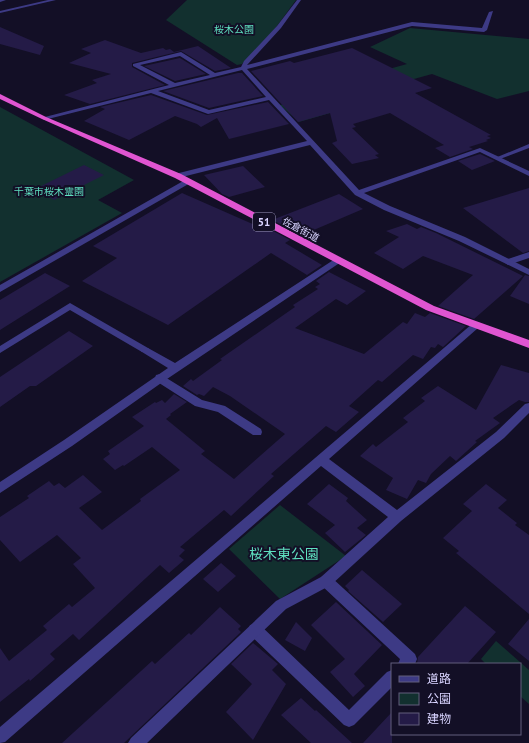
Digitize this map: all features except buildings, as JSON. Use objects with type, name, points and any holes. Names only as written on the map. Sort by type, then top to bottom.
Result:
[{"type":"highway","name":"佐倉街道","points":[[0,96],[44,118],[178,176],[430,308],[529,344]]},
{"type":"street","points":[[4,0],[0,2],[10,10]]},
{"type":"street","points":[[0,12],[54,0]]},
{"type":"street","points":[[243,68],[246,62],[279,27],[299,0]]},
{"type":"street","points":[[44,118],[412,24],[484,30],[491,12]]},
{"type":"street","points":[[174,85],[135,65],[180,54],[214,75]]},
{"type":"street","points":[[243,68],[358,193],[387,208],[462,239],[529,272]]},
{"type":"street","points":[[152,91],[208,112],[270,98]]},
{"type":"street","points":[[178,176],[312,142]]},
{"type":"street","points":[[498,158],[529,146]]},
{"type":"street","points":[[358,193],[480,150],[529,174]]},
{"type":"street","points":[[0,289],[188,182]]},
{"type":"street","points":[[508,262],[529,255]]},
{"type":"street","points":[[0,488],[68,443],[160,378],[338,260]]},
{"type":"street","points":[[0,350],[70,306],[176,368]]},
{"type":"street","points":[[0,737],[320,459],[476,326]]},
{"type":"street","points":[[160,378],[199,403],[221,409],[257,432]]},
{"type":"street","points":[[136,743],[281,605],[326,581],[397,517],[500,435],[529,407]]},
{"type":"street","points":[[320,459],[397,517]]},
{"type":"street","points":[[326,581],[410,659],[407,663]]},
{"type":"street","points":[[255,630],[349,720],[391,678]]},
{"type":"green space","name":"桜木公園","points":[[187,0],[296,0],[274,30],[242,64],[237,65],[166,20]]},
{"type":"green space","points":[[410,28],[529,39],[529,91],[497,99],[432,74],[367,92],[379,99],[299,122],[280,105],[350,87],[342,82],[407,64],[370,47]]},
{"type":"green space","name":"千葉市桜木霊園","points":[[0,107],[134,180],[98,200],[122,213],[0,282]]},
{"type":"green space","name":"桜木東公園","points":[[280,505],[346,556],[280,599],[229,549]]},
{"type":"green space","points":[[496,641],[529,670],[529,704],[521,697],[521,663],[485,663],[481,659]]}]
